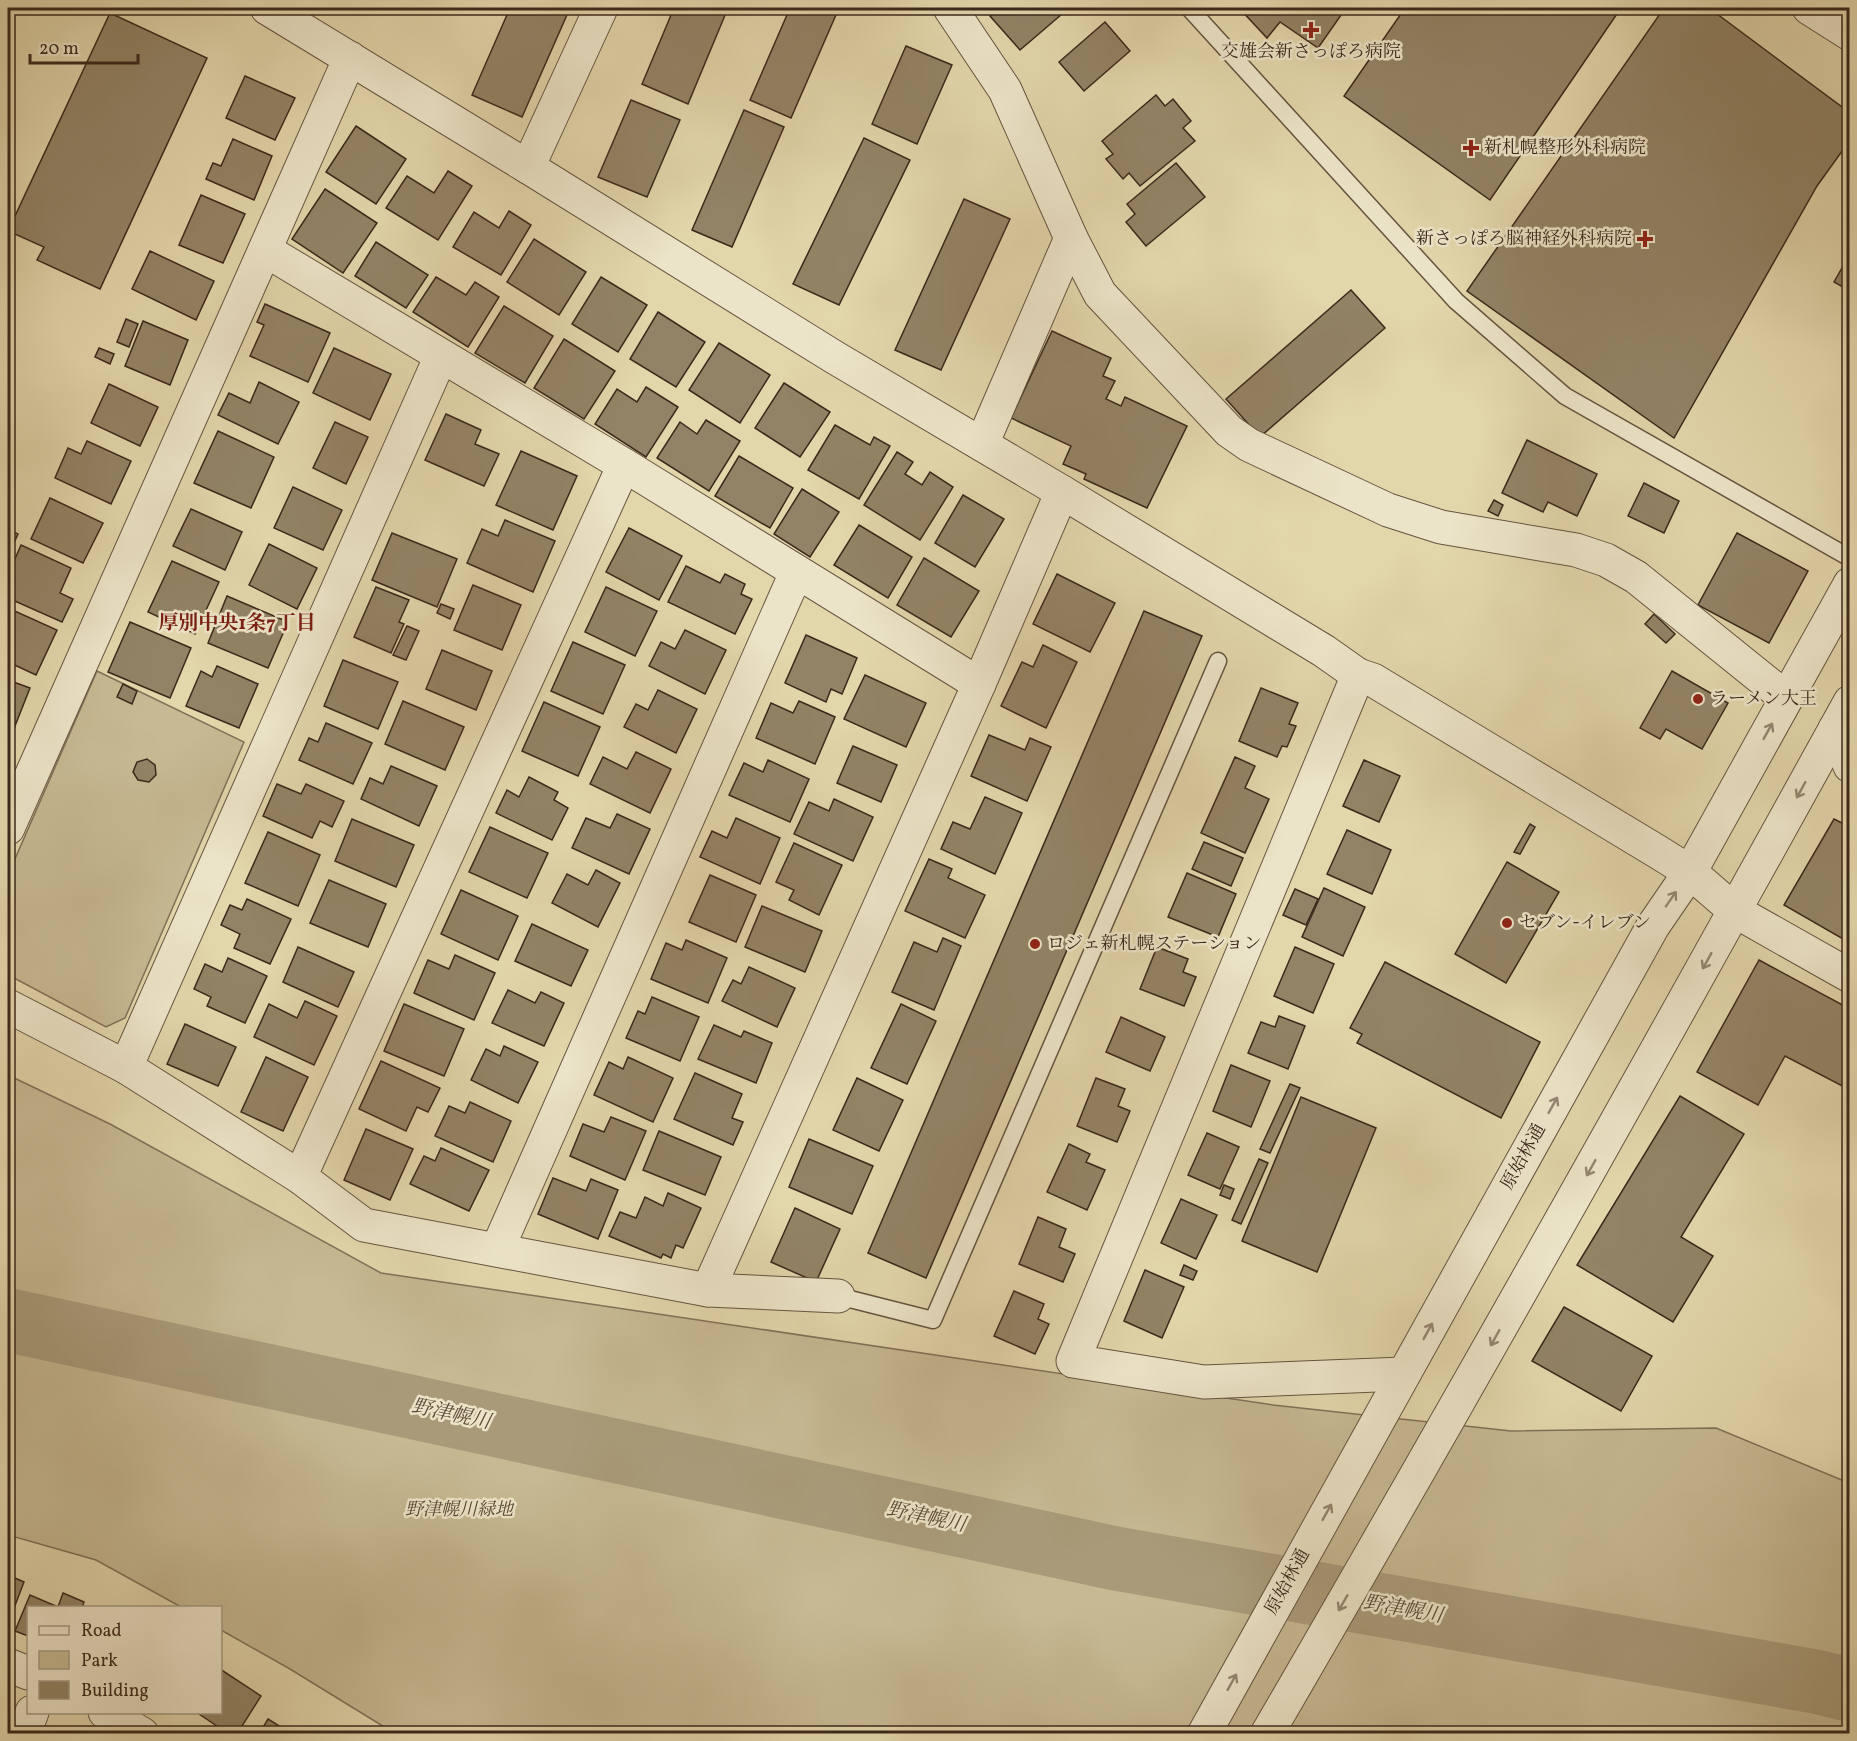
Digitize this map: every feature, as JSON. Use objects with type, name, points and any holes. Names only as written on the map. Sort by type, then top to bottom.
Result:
[{"type":"street","points":[[267,8],[834,357],[1062,492],[1324,651],[1359,675],[1373,680],[1690,872],[1735,911],[1850,976]]},
{"type":"street","points":[[528,167],[601,8]]},
{"type":"street","points":[[950,8],[1005,90],[1071,238],[1100,294],[1229,431],[1249,445],[1388,510],[1440,527],[1576,550],[1606,560],[1636,577],[1786,698]]},
{"type":"street","points":[[1809,8],[1850,34]]},
{"type":"street","points":[[8,828],[350,58]]},
{"type":"street","points":[[982,444],[1071,238]]},
{"type":"street","points":[[265,250],[624,465],[979,684]]},
{"type":"street","points":[[126,1067],[441,356]]},
{"type":"street","points":[[300,1177],[624,465]]},
{"type":"street","points":[[708,1290],[979,684],[1062,492]]},
{"type":"street","points":[[497,1250],[796,573]]},
{"type":"street","name":"原始林通","points":[[1204,1734],[1653,926],[1690,872],[1850,584]]},
{"type":"street","points":[[1359,675],[1073,1361],[1204,1382],[1403,1374]]},
{"type":"street","points":[[1842,716],[1850,766]]},
{"type":"street","points":[[1268,1734],[1415,1480],[1842,716]]},
{"type":"street","points":[[8,1006],[126,1067],[300,1177],[364,1225],[708,1290],[838,1296]]},
{"type":"street","points":[[8,1665],[27,1673]]},
{"type":"street","points":[[24,1734],[32,1714]]},
{"type":"street","points":[[107,1714],[142,1734]]},
{"type":"lane","points":[[1189,8],[1456,301],[1565,396],[1850,558]]},
{"type":"lane","points":[[838,1296],[933,1320],[1218,661]]},
{"type":"green space","points":[[97,671],[244,742],[125,1018],[106,1027],[8,976],[8,875]]},
{"type":"green space","name":"野津幌川緑地","points":[[8,1075],[110,1124],[381,1273],[1273,1405],[1511,1431],[1716,1428],[1849,1483],[1849,1733],[394,1733],[222,1631],[222,1606],[179,1606],[96,1560],[8,1535]]},
{"type":"building","points":[[510,8],[570,8],[522,117],[472,95]]},
{"type":"building","points":[[674,8],[728,8],[688,104],[642,84]]},
{"type":"building","points":[[790,8],[839,8],[791,118],[750,100]]},
{"type":"building","points":[[1000,8],[1069,8],[1020,50],[990,16]]},
{"type":"building","name":"交雄会新さっぽろ病院","points":[[1239,8],[1346,8],[1318,48],[1280,22],[1267,38]]},
{"type":"building","name":"新札幌整形外科病院","points":[[1405,8],[1621,8],[1490,200],[1344,96]]},
{"type":"building","name":"新さっぽろ脳神経外科病院","points":[[1652,8],[1709,8],[1850,113],[1850,140],[1817,186],[1674,438],[1467,291],[1660,14]]},
{"type":"building","points":[[110,13],[207,58],[100,289],[37,260],[44,247],[8,231]]},
{"type":"building","points":[[1105,22],[1130,51],[1084,91],[1059,62]]},
{"type":"building","points":[[906,46],[952,65],[917,144],[872,124]]},
{"type":"building","points":[[245,76],[295,98],[275,140],[226,118]]},
{"type":"building","points":[[1156,95],[1165,106],[1173,99],[1191,121],[1183,128],[1195,141],[1140,186],[1129,173],[1123,179],[1106,159],[1113,154],[1102,141]]},
{"type":"building","points":[[631,100],[680,120],[647,197],[598,177]]},
{"type":"building","points":[[744,110],[784,127],[732,247],[692,230]]},
{"type":"building","points":[[356,126],[406,159],[376,204],[326,172]]},
{"type":"building","points":[[864,138],[910,160],[839,305],[793,284]]},
{"type":"building","points":[[233,139],[272,156],[254,200],[206,179],[213,163],[221,166]]},
{"type":"building","points":[[1176,163],[1205,197],[1146,246],[1126,222],[1135,214],[1127,204]]},
{"type":"building","points":[[448,171],[472,186],[438,240],[386,208],[407,176],[434,193]]},
{"type":"building","points":[[325,189],[377,223],[343,273],[292,239]]},
{"type":"building","points":[[201,195],[245,214],[223,263],[179,245]]},
{"type":"building","points":[[964,199],[1010,219],[941,370],[895,350]]},
{"type":"building","points":[[509,211],[531,225],[501,275],[453,247],[474,212],[499,228]]},
{"type":"building","points":[[534,239],[586,272],[559,315],[507,282]]},
{"type":"building","points":[[376,242],[428,275],[406,308],[355,276]]},
{"type":"building","points":[[150,251],[214,281],[196,320],[132,289]]},
{"type":"building","points":[[1850,254],[1850,291],[1834,282]]},
{"type":"building","points":[[436,277],[466,295],[475,282],[499,297],[468,347],[413,312]]},
{"type":"building","points":[[601,277],[647,305],[618,352],[572,324]]},
{"type":"building","points":[[1351,290],[1385,328],[1260,437],[1226,399]]},
{"type":"building","points":[[265,304],[330,333],[308,382],[250,356],[264,325],[257,322]]},
{"type":"building","points":[[504,306],[553,336],[525,383],[475,353]]},
{"type":"building","points":[[658,312],[705,342],[676,387],[630,359]]},
{"type":"building","points":[[126,319],[138,324],[129,347],[117,342]]},
{"type":"building","points":[[143,321],[188,340],[170,385],[125,366]]},
{"type":"building","points":[[1052,331],[1111,358],[1103,376],[1115,381],[1106,399],[1121,406],[1125,397],[1187,426],[1147,508],[1084,479],[1086,474],[1063,464],[1071,446],[1011,418]]},
{"type":"building","points":[[564,339],[615,371],[584,419],[534,388]]},
{"type":"building","points":[[719,343],[770,375],[740,423],[689,390]]},
{"type":"building","points":[[99,348],[114,354],[110,364],[95,357]]},
{"type":"building","points":[[334,348],[391,374],[370,420],[313,393]]},
{"type":"building","points":[[259,382],[299,402],[278,444],[218,415],[229,393],[250,403]]},
{"type":"building","points":[[784,383],[830,412],[800,457],[755,428]]},
{"type":"building","points":[[109,384],[158,407],[140,446],[91,423]]},
{"type":"building","points":[[646,387],[678,407],[646,457],[595,424],[617,389],[637,402]]},
{"type":"building","points":[[446,414],[481,430],[475,444],[499,454],[484,486],[425,460]]},
{"type":"building","points":[[706,420],[740,441],[709,491],[657,458],[680,422],[697,434]]},
{"type":"building","points":[[335,422],[368,437],[346,484],[313,468]]},
{"type":"building","points":[[835,425],[870,445],[874,437],[890,446],[859,499],[808,470]]},
{"type":"building","points":[[218,431],[274,457],[251,508],[194,483]]},
{"type":"building","points":[[1527,440],[1597,474],[1577,516],[1548,502],[1543,512],[1502,493]]},
{"type":"building","points":[[87,441],[131,461],[111,504],[55,478],[68,448],[81,454]]},
{"type":"building","points":[[521,451],[577,476],[553,530],[496,505]]},
{"type":"building","points":[[897,452],[913,462],[905,474],[922,485],[930,472],[953,487],[920,540],[864,505]]},
{"type":"building","points":[[739,456],[793,488],[770,528],[715,496]]},
{"type":"building","points":[[1644,483],[1679,501],[1664,533],[1628,516]]},
{"type":"building","points":[[293,487],[342,510],[323,550],[274,528]]},
{"type":"building","points":[[802,489],[839,512],[810,557],[774,534]]},
{"type":"building","points":[[963,495],[1004,519],[975,567],[935,543]]},
{"type":"building","points":[[50,498],[103,523],[83,563],[31,539]]},
{"type":"building","points":[[1494,500],[1503,505],[1498,516],[1488,511]]},
{"type":"building","points":[[191,509],[242,532],[225,570],[173,546]]},
{"type":"building","points":[[505,520],[555,541],[533,592],[467,563],[482,529],[498,536]]},
{"type":"building","points":[[859,525],[912,557],[888,598],[834,565]]},
{"type":"building","points":[[629,528],[682,556],[659,600],[606,572]]},
{"type":"building","points":[[8,529],[18,534],[13,545],[8,542]]},
{"type":"building","points":[[392,533],[457,559],[437,607],[372,580]]},
{"type":"building","points":[[1737,533],[1808,571],[1769,643],[1698,605]]},
{"type":"building","points":[[269,544],[317,568],[297,609],[249,585]]},
{"type":"building","points":[[21,545],[71,568],[60,593],[73,599],[62,622],[8,598],[8,575]]},
{"type":"building","points":[[924,558],[979,591],[951,637],[897,605]]},
{"type":"building","points":[[172,561],[219,582],[195,634],[148,612]]},
{"type":"building","points":[[686,566],[720,583],[725,574],[745,584],[741,594],[752,599],[735,634],[668,602]]},
{"type":"building","points":[[1057,574],[1115,603],[1090,652],[1033,624]]},
{"type":"building","points":[[473,585],[521,605],[502,650],[454,630]]},
{"type":"building","points":[[376,587],[409,600],[399,622],[404,624],[391,653],[354,637]]},
{"type":"building","points":[[606,587],[657,611],[635,656],[585,632]]},
{"type":"building","points":[[227,596],[288,622],[268,668],[208,643]]},
{"type":"building","points":[[441,604],[454,609],[450,619],[437,613]]},
{"type":"building","points":[[8,608],[57,630],[36,675],[8,662]]},
{"type":"building","name":"ロジェ新札幌ステーション","points":[[1144,611],[1202,636],[926,1278],[868,1253]]},
{"type":"building","points":[[1654,614],[1675,634],[1666,643],[1645,624]]},
{"type":"building","points":[[130,622],[191,648],[170,698],[108,672]]},
{"type":"building","points":[[407,626],[419,631],[406,660],[393,655]]},
{"type":"building","points":[[685,630],[726,650],[705,694],[649,666],[661,642],[675,649]]},
{"type":"building","points":[[806,635],[857,658],[842,694],[831,689],[826,702],[785,683]]},
{"type":"building","points":[[573,642],[625,665],[603,714],[551,691]]},
{"type":"building","points":[[1043,645],[1077,662],[1046,728],[1001,706],[1022,662],[1033,667]]},
{"type":"building","points":[[442,650],[492,671],[476,710],[426,689]]},
{"type":"building","points":[[343,660],[398,682],[378,729],[324,706]]},
{"type":"building","points":[[217,666],[258,684],[239,728],[186,706],[201,671],[212,677]]},
{"type":"building","points":[[1672,671],[1728,703],[1702,749],[1666,729],[1660,739],[1640,728]]},
{"type":"building","points":[[865,675],[926,703],[906,747],[844,719]]},
{"type":"building","points":[[8,680],[30,688],[11,736],[8,735]]},
{"type":"building","points":[[123,684],[137,691],[132,704],[117,697]]},
{"type":"building","points":[[1261,688],[1298,703],[1289,724],[1296,726],[1287,747],[1282,746],[1277,757],[1239,741]]},
{"type":"building","points":[[658,690],[697,709],[676,753],[624,727],[636,704],[648,710]]},
{"type":"building","points":[[403,701],[464,727],[445,770],[385,744]]},
{"type":"building","points":[[799,701],[835,717],[815,764],[756,738],[771,703],[793,713]]},
{"type":"building","points":[[544,702],[600,727],[578,776],[522,751]]},
{"type":"building","points":[[326,723],[372,743],[353,784],[299,760],[309,738],[318,742]]},
{"type":"building","points":[[989,735],[1025,750],[1030,738],[1051,747],[1027,801],[971,776]]},
{"type":"building","points":[[853,746],[897,765],[881,802],[837,783]]},
{"type":"building","points":[[636,752],[671,769],[650,813],[590,784],[603,757],[627,769]]},
{"type":"building","points":[[1235,757],[1255,766],[1245,788],[1269,799],[1245,853],[1201,833]]},
{"type":"building","points":[[147,759],[155,765],[156,775],[149,782],[138,780],[133,772],[137,762]]},
{"type":"building","points":[[768,760],[809,779],[790,822],[729,795],[744,763],[763,772]]},
{"type":"building","points":[[1364,760],[1400,776],[1379,822],[1343,806]]},
{"type":"building","points":[[391,766],[437,786],[419,826],[361,799],[370,778],[383,784]]},
{"type":"building","points":[[529,777],[558,792],[554,800],[568,808],[552,840],[496,813],[507,790],[519,797]]},
{"type":"building","points":[[277,784],[301,794],[306,784],[344,801],[332,827],[320,821],[312,838],[263,816]]},
{"type":"building","points":[[985,797],[1022,813],[995,874],[941,849],[953,822],[970,829]]},
{"type":"building","points":[[834,799],[873,817],[853,861],[794,834],[809,802],[829,811]]},
{"type":"building","points":[[617,814],[650,829],[629,874],[572,848],[586,818],[610,828]]},
{"type":"building","points":[[736,818],[780,838],[760,884],[700,857],[712,831],[727,838]]},
{"type":"building","points":[[352,819],[414,845],[396,887],[335,861]]},
{"type":"building","points":[[1834,819],[1850,827],[1850,839],[1844,847],[1850,851],[1850,943],[1784,905]]},
{"type":"building","points":[[1530,824],[1535,827],[1520,854],[1514,852]]},
{"type":"building","points":[[490,827],[548,853],[527,898],[469,872]]},
{"type":"building","points":[[1347,830],[1391,850],[1372,894],[1327,874]]},
{"type":"building","points":[[268,832],[320,855],[298,906],[245,883]]},
{"type":"building","points":[[1204,842],[1243,858],[1231,886],[1192,869]]},
{"type":"building","points":[[794,843],[842,865],[819,915],[789,900],[794,890],[776,882]]},
{"type":"building","points":[[929,859],[952,869],[948,878],[985,895],[965,938],[905,911]]},
{"type":"building","name":"セブン-イレブン","points":[[1507,862],[1559,892],[1506,983],[1455,954]]},
{"type":"building","points":[[596,870],[620,883],[598,927],[552,903],[567,874],[588,885]]},
{"type":"building","points":[[1187,873],[1236,894],[1218,937],[1168,917]]},
{"type":"building","points":[[710,875],[756,895],[736,942],[689,922]]},
{"type":"building","points":[[329,880],[386,904],[368,947],[310,923]]},
{"type":"building","points":[[1324,888],[1365,907],[1343,956],[1302,937]]},
{"type":"building","points":[[1295,889],[1318,899],[1306,925],[1283,915]]},
{"type":"building","points":[[461,890],[518,916],[498,960],[441,934]]},
{"type":"building","points":[[247,899],[291,919],[270,964],[234,948],[240,934],[221,925],[230,905],[242,910]]},
{"type":"building","points":[[762,906],[822,931],[805,972],[745,947]]},
{"type":"building","points":[[532,924],[588,950],[571,986],[515,961]]},
{"type":"building","points":[[943,938],[961,946],[934,1010],[892,992],[914,942],[937,952]]},
{"type":"building","points":[[686,940],[727,958],[708,1003],[651,979],[666,943],[682,950]]},
{"type":"building","points":[[298,947],[354,972],[338,1007],[283,982]]},
{"type":"building","points":[[1157,947],[1188,959],[1183,972],[1196,977],[1184,1006],[1140,989]]},
{"type":"building","points":[[1295,947],[1334,964],[1313,1013],[1274,996]]},
{"type":"building","points":[[455,955],[495,973],[474,1020],[414,993],[428,960],[449,969]]},
{"type":"building","points":[[228,958],[267,976],[245,1023],[207,1006],[211,997],[194,989],[205,964],[222,972]]},
{"type":"building","points":[[1759,960],[1850,1009],[1850,1090],[1785,1056],[1758,1105],[1697,1072]]},
{"type":"building","points":[[1385,962],[1540,1042],[1501,1118],[1357,1043],[1362,1034],[1350,1028]]},
{"type":"building","points":[[749,967],[795,988],[777,1027],[722,1001],[733,980],[741,984]]},
{"type":"building","points":[[508,990],[535,1003],[541,992],[564,1003],[544,1046],[492,1023]]},
{"type":"building","points":[[652,997],[699,1017],[680,1061],[626,1038],[638,1011],[645,1014]]},
{"type":"building","points":[[305,1001],[337,1016],[314,1065],[254,1037],[269,1004],[297,1018]]},
{"type":"building","points":[[404,1004],[464,1029],[444,1076],[384,1051]]},
{"type":"building","points":[[901,1004],[936,1021],[907,1084],[871,1068]]},
{"type":"building","points":[[1279,1016],[1305,1026],[1288,1069],[1248,1053],[1261,1022],[1275,1027]]},
{"type":"building","points":[[1121,1017],[1165,1037],[1150,1071],[1106,1052]]},
{"type":"building","points":[[185,1024],[236,1047],[218,1086],[167,1064]]},
{"type":"building","points":[[714,1025],[741,1037],[744,1031],[772,1043],[756,1083],[698,1059]]},
{"type":"building","points":[[504,1046],[538,1062],[518,1103],[471,1080],[486,1049],[500,1056]]},
{"type":"building","points":[[266,1057],[308,1077],[283,1131],[241,1112]]},
{"type":"building","points":[[628,1057],[673,1078],[653,1122],[594,1095],[609,1062],[623,1069]]},
{"type":"building","points":[[381,1061],[440,1088],[428,1112],[417,1107],[406,1131],[359,1109]]},
{"type":"building","points":[[1231,1065],[1270,1081],[1251,1127],[1213,1111]]},
{"type":"building","points":[[695,1073],[742,1094],[732,1118],[743,1122],[733,1145],[674,1119]]},
{"type":"building","points":[[857,1078],[903,1100],[879,1151],[833,1130]]},
{"type":"building","points":[[1096,1078],[1125,1089],[1118,1106],[1130,1111],[1117,1142],[1077,1126]]},
{"type":"building","points":[[1290,1084],[1300,1088],[1270,1153],[1260,1149]]},
{"type":"building","points":[[1680,1096],[1744,1134],[1681,1237],[1713,1256],[1673,1322],[1577,1265]]},
{"type":"building","points":[[1301,1097],[1376,1128],[1317,1272],[1242,1241]]},
{"type":"building","points":[[470,1102],[511,1121],[493,1162],[435,1136],[449,1106],[465,1113]]},
{"type":"building","points":[[611,1117],[646,1131],[625,1180],[570,1156],[583,1124],[604,1132]]},
{"type":"building","points":[[366,1129],[413,1149],[390,1200],[344,1180]]},
{"type":"building","points":[[659,1131],[721,1157],[705,1195],[643,1170]]},
{"type":"building","points":[[1207,1133],[1239,1147],[1220,1189],[1188,1175]]},
{"type":"building","points":[[809,1139],[873,1166],[852,1214],[789,1187]]},
{"type":"building","points":[[1069,1144],[1090,1154],[1086,1162],[1105,1170],[1087,1210],[1047,1192]]},
{"type":"building","points":[[441,1148],[489,1170],[469,1211],[410,1184],[424,1156],[435,1161]]},
{"type":"building","points":[[1259,1159],[1268,1163],[1241,1224],[1232,1220]]},
{"type":"building","points":[[553,1178],[586,1191],[591,1179],[618,1190],[598,1239],[538,1214]]},
{"type":"building","points":[[1224,1185],[1234,1189],[1230,1199],[1220,1195]]},
{"type":"building","points":[[668,1193],[701,1208],[683,1248],[676,1245],[671,1258],[663,1254],[661,1258],[609,1236],[620,1212],[636,1218],[645,1197],[663,1206]]},
{"type":"building","points":[[1181,1199],[1217,1215],[1196,1259],[1161,1243]]},
{"type":"building","points":[[795,1208],[840,1229],[816,1282],[771,1262]]},
{"type":"building","points":[[1038,1217],[1066,1229],[1059,1247],[1075,1254],[1063,1282],[1019,1264]]},
{"type":"building","points":[[1184,1265],[1197,1271],[1193,1280],[1180,1275]]},
{"type":"building","points":[[1145,1270],[1184,1287],[1162,1338],[1124,1321]]},
{"type":"building","points":[[1014,1291],[1044,1304],[1038,1319],[1049,1324],[1035,1354],[994,1336]]},
{"type":"building","points":[[1564,1307],[1652,1356],[1621,1411],[1532,1361]]},
{"type":"building","points":[[8,1575],[24,1582],[8,1624]]},
{"type":"building","points":[[63,1593],[84,1602],[83,1606],[58,1606]]},
{"type":"building","points":[[30,1595],[56,1606],[27,1606],[27,1636],[15,1631]]},
{"type":"building","points":[[222,1670],[261,1696],[237,1734],[229,1734],[199,1714],[222,1714]]},
{"type":"building","points":[[268,1719],[292,1734],[259,1734]]},
{"type":"waterway","name":"野津幌川","points":[[8,1320],[1113,1558],[1818,1682],[1850,1690]]},
{"type":"place","name":"交雄会新さっぽろ病院","points":[[1311,30]]},
{"type":"place","name":"新札幌整形外科病院","points":[[1471,148]]},
{"type":"place","name":"新さっぽろ脳神経外科病院","points":[[1645,239]]},
{"type":"place","name":"ラーメン大王","points":[[1698,699]]},
{"type":"place","name":"セブン-イレブン","points":[[1507,923]]},
{"type":"place","name":"ロジェ新札幌ステーション","points":[[1035,944]]},
{"type":"district","name":"厚別中央1条7丁目","points":[[237,624]]}]
